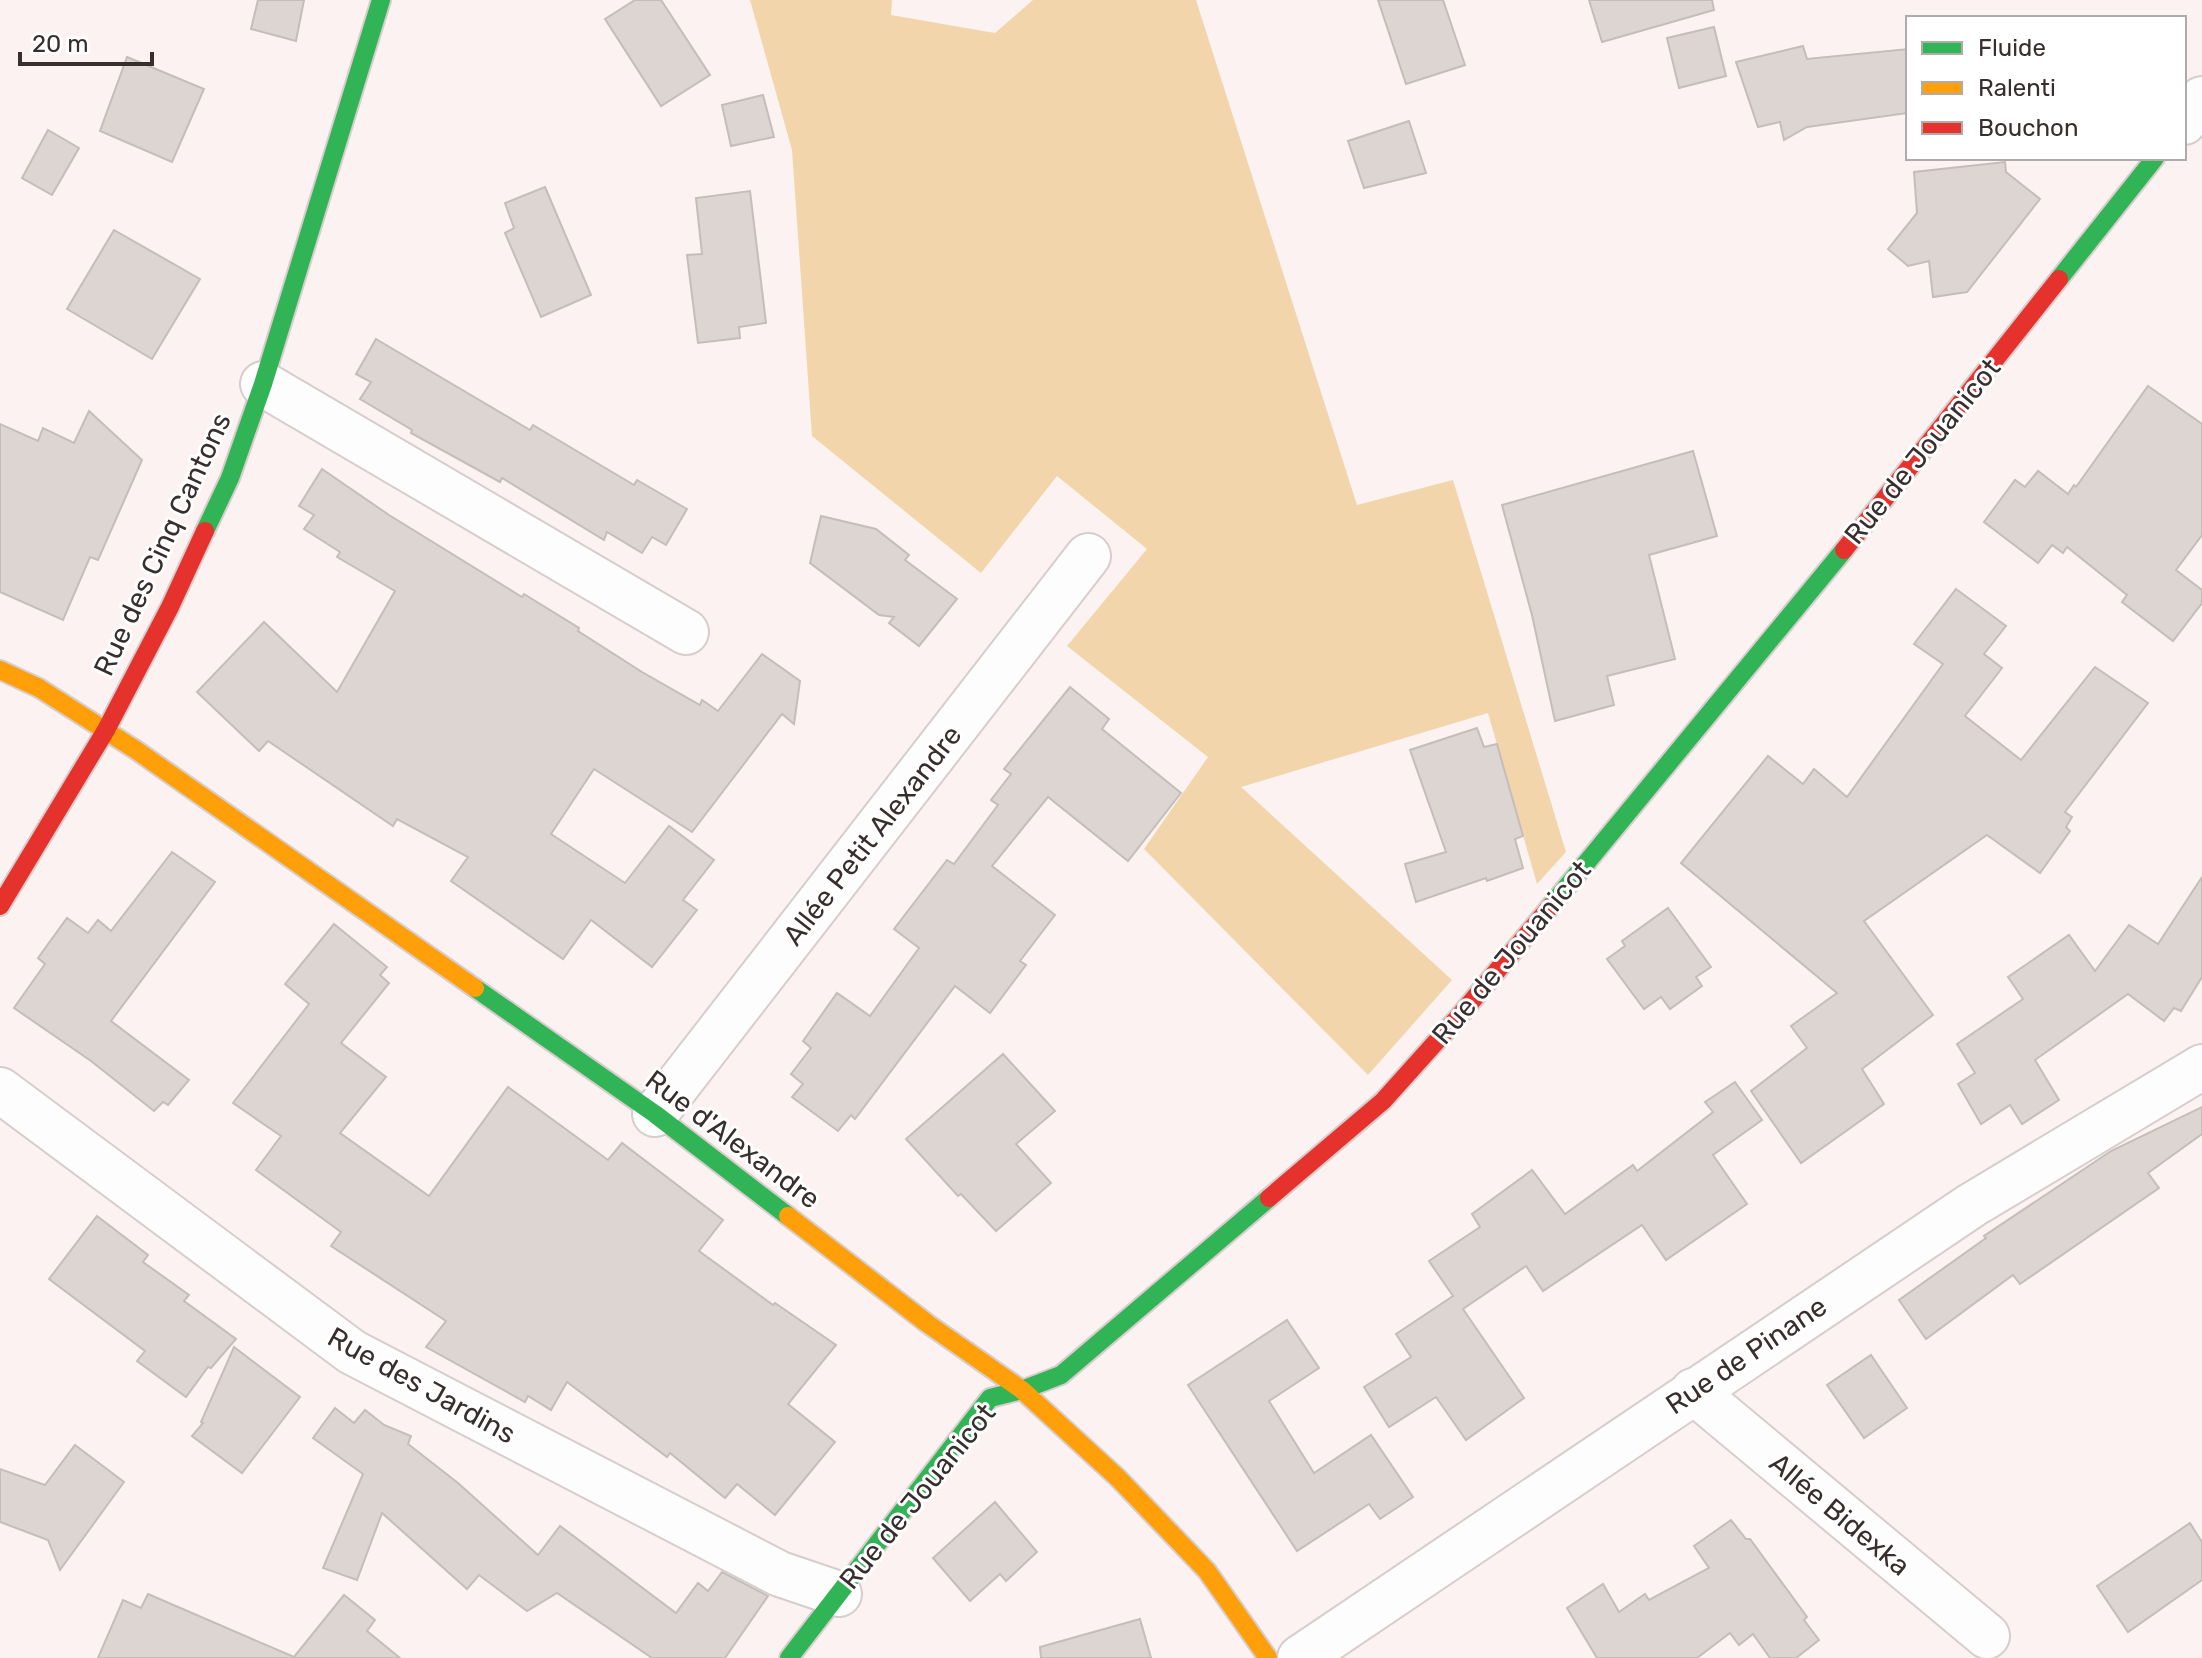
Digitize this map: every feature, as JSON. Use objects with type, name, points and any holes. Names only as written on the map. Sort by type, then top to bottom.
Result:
[{"type":"street","name":"Rue des Cinq Cantons","points":[[0,906],[106,730],[170,607],[230,478],[263,384],[381,0]]},
{"type":"street","points":[[2186,119],[2202,99]]},
{"type":"street","name":"Rue de Jouanicot","points":[[789,1658],[990,1398],[1061,1375],[1383,1101],[1462,1013],[1797,608],[2153,160]]},
{"type":"street","points":[[263,384],[686,632]]},
{"type":"street","name":"Allée Petit Alexandre","points":[[655,1114],[1088,556]]},
{"type":"street","name":"Rue d'Alexandre","points":[[0,670],[39,688],[106,730],[655,1114],[928,1324],[1022,1390],[1118,1478],[1207,1571],[1268,1658]]},
{"type":"street","name":"Rue de Pinane","points":[[1300,1658],[1972,1205],[2194,1082]]},
{"type":"street","name":"Rue des Jardins","points":[[0,1090],[352,1352],[780,1574],[839,1594]]},
{"type":"street","name":"Allée Bidexka","points":[[1693,1391],[1987,1636]]},
{"type":"shaded area","points":[[750,0],[892,0],[891,15],[995,33],[1033,0],[1196,0],[1357,505],[1453,480],[1566,852],[1537,884],[1488,713],[1241,787],[1452,980],[1368,1075],[1144,849],[1208,757],[1067,646],[1147,549],[1057,476],[981,573],[812,436],[792,150]]},
{"type":"building","points":[[258,0],[304,0],[296,41],[251,29]]},
{"type":"building","points":[[635,0],[661,0],[710,75],[661,106],[605,19]]},
{"type":"building","points":[[1378,0],[1443,0],[1465,65],[1406,84]]},
{"type":"building","points":[[1589,0],[1712,0],[1714,10],[1602,42]]},
{"type":"building","points":[[1714,27],[1726,76],[1679,88],[1667,38]]},
{"type":"building","points":[[1803,46],[1807,59],[1906,49],[1906,113],[1807,127],[1784,140],[1780,122],[1758,127],[1736,62]]},
{"type":"building","points":[[127,57],[204,89],[172,162],[100,131]]},
{"type":"building","points":[[763,95],[774,137],[731,146],[722,105]]},
{"type":"building","points":[[1409,121],[1426,173],[1364,188],[1348,141]]},
{"type":"building","points":[[48,130],[79,148],[52,195],[22,178]]},
{"type":"building","points":[[2005,162],[2006,172],[2040,199],[1967,292],[1933,297],[1929,261],[1908,266],[1888,249],[1917,213],[1914,172]]},
{"type":"building","points":[[545,187],[591,295],[541,317],[505,233],[514,228],[505,203]]},
{"type":"building","points":[[750,191],[766,323],[739,327],[740,338],[698,343],[687,255],[702,254],[696,198]]},
{"type":"building","points":[[114,230],[200,279],[152,359],[67,309]]},
{"type":"building","points":[[376,339],[530,430],[533,425],[634,485],[637,480],[687,509],[666,545],[652,537],[642,553],[607,532],[604,540],[502,478],[500,482],[411,433],[412,430],[360,399],[371,382],[356,374]]},
{"type":"building","points":[[2148,386],[2202,424],[2202,535],[2176,570],[2202,590],[2202,603],[2173,641],[2122,602],[2127,595],[2067,547],[2063,553],[2052,545],[2038,563],[1984,522],[2015,480],[2025,487],[2038,471],[2068,494]]},
{"type":"building","points":[[89,411],[142,460],[98,560],[90,557],[63,620],[0,592],[0,424],[38,441],[43,428],[74,443]]},
{"type":"building","points":[[1693,451],[1717,536],[1649,555],[1675,659],[1607,676],[1614,705],[1555,721],[1532,615],[1502,505]]},
{"type":"building","points":[[322,469],[389,515],[522,597],[524,594],[642,672],[700,705],[702,700],[718,711],[762,654],[800,681],[794,724],[782,714],[692,832],[594,769],[551,834],[625,883],[669,826],[714,860],[683,900],[697,910],[652,967],[591,920],[563,959],[451,881],[468,857],[397,819],[393,826],[268,741],[259,751],[197,692],[264,622],[337,692],[395,591],[337,557],[340,552],[304,529],[314,515],[299,506]]},
{"type":"building","points":[[821,516],[876,529],[909,555],[905,560],[957,599],[919,646],[889,623],[894,617],[879,615],[810,563]]},
{"type":"building","points":[[1956,589],[2006,626],[1984,654],[2002,668],[1965,716],[2021,760],[2095,667],[2148,703],[2065,812],[2072,817],[2066,827],[2070,831],[2040,873],[1987,835],[1864,921],[1933,1015],[1862,1069],[1884,1104],[1801,1163],[1751,1091],[1807,1048],[1791,1026],[1837,993],[1681,863],[1768,756],[1803,784],[1814,769],[1847,797],[1943,664],[1914,644]]},
{"type":"building","points":[[1070,687],[1109,719],[1102,729],[1181,793],[1128,861],[1048,797],[992,866],[1055,915],[1020,961],[1026,965],[990,1013],[955,986],[855,1119],[851,1115],[838,1131],[792,1097],[803,1084],[791,1074],[811,1048],[803,1041],[837,993],[870,1016],[919,948],[894,929],[947,860],[954,864],[998,805],[991,800],[1011,774],[1004,769]]},
{"type":"building","points":[[1477,728],[1484,747],[1497,744],[1523,836],[1515,839],[1523,868],[1416,902],[1405,864],[1446,852],[1410,750]]},
{"type":"building","points":[[172,852],[215,882],[111,1021],[189,1080],[168,1105],[163,1102],[154,1111],[91,1061],[14,1008],[45,964],[38,958],[67,918],[88,933],[98,920],[111,931]]},
{"type":"building","points":[[2202,877],[2202,977],[2181,1011],[2174,1008],[2164,1021],[2128,994],[2035,1060],[2059,1100],[2022,1124],[2010,1105],[1981,1124],[1958,1084],[1975,1073],[1957,1044],[2023,999],[2008,977],[2069,935],[2095,971],[2129,925],[2158,944]]},
{"type":"building","points":[[1668,908],[1711,967],[1696,977],[1702,986],[1670,1009],[1661,997],[1644,1009],[1607,959],[1625,946],[1622,941]]},
{"type":"building","points":[[334,924],[387,967],[380,975],[389,983],[341,1043],[386,1077],[340,1133],[429,1196],[508,1087],[608,1160],[622,1143],[723,1220],[699,1251],[773,1305],[775,1303],[836,1345],[788,1404],[835,1442],[775,1515],[737,1484],[725,1498],[670,1453],[667,1457],[567,1382],[551,1410],[528,1396],[525,1402],[426,1347],[446,1321],[331,1246],[341,1232],[256,1170],[281,1136],[233,1103],[309,1004],[285,984]]},
{"type":"building","points":[[1003,1054],[1055,1111],[1016,1144],[1051,1183],[996,1231],[961,1194],[958,1196],[906,1139]]},
{"type":"building","points":[[1735,1082],[1762,1120],[1713,1155],[1747,1204],[1666,1260],[1642,1225],[1543,1291],[1526,1266],[1463,1309],[1524,1398],[1466,1440],[1436,1397],[1389,1427],[1364,1387],[1411,1357],[1396,1334],[1453,1296],[1429,1261],[1480,1227],[1472,1214],[1532,1170],[1565,1214],[1633,1165],[1637,1171],[1713,1112],[1705,1102]]},
{"type":"building","points":[[2202,1107],[2202,1134],[2148,1173],[2159,1188],[2020,1284],[2013,1275],[1926,1339],[1899,1300],[1986,1238],[1984,1236],[2111,1151]]},
{"type":"building","points":[[97,1216],[148,1255],[143,1262],[189,1295],[184,1301],[236,1339],[211,1368],[208,1367],[186,1397],[137,1361],[145,1351],[49,1279]]},
{"type":"building","points":[[1287,1320],[1319,1368],[1269,1401],[1314,1473],[1371,1435],[1413,1497],[1380,1519],[1369,1504],[1297,1551],[1188,1385]]},
{"type":"building","points":[[234,1347],[300,1397],[242,1473],[192,1436],[203,1423]]},
{"type":"building","points":[[1871,1355],[1907,1408],[1864,1438],[1827,1385]]},
{"type":"building","points":[[335,1408],[354,1423],[365,1410],[384,1425],[411,1436],[408,1444],[458,1483],[538,1555],[560,1526],[676,1613],[698,1583],[708,1591],[722,1572],[768,1596],[725,1658],[652,1658],[557,1593],[527,1611],[479,1575],[467,1589],[382,1513],[357,1580],[323,1568],[363,1474],[313,1438]]},
{"type":"building","points":[[75,1445],[124,1482],[60,1570],[48,1540],[0,1522],[0,1469],[45,1485]]},
{"type":"building","points":[[995,1502],[1037,1552],[1006,1581],[1000,1574],[970,1601],[933,1558]]},
{"type":"building","points":[[1731,1520],[1746,1539],[1750,1539],[1807,1617],[1804,1620],[1819,1640],[1796,1658],[1770,1658],[1753,1634],[1739,1645],[1730,1633],[1697,1658],[1597,1658],[1567,1608],[1603,1584],[1619,1612],[1645,1594],[1649,1600],[1709,1568],[1694,1546]]},
{"type":"building","points":[[2190,1523],[2202,1542],[2202,1580],[2128,1632],[2097,1586]]},
{"type":"building","points":[[148,1594],[294,1657],[344,1595],[375,1620],[367,1631],[400,1658],[98,1658],[123,1600],[141,1608]]},
{"type":"building","points":[[1140,1619],[1151,1658],[1041,1658],[1040,1647]]},
{"type":"traffic: fast","points":[[205,531],[230,478],[263,384],[381,0]]},
{"type":"traffic: fast","points":[[2059,279],[2153,160]]},
{"type":"traffic: fast","points":[[1550,907],[1844,550]]},
{"type":"traffic: fast","points":[[475,988],[655,1114],[788,1216]]},
{"type":"traffic: fast","points":[[789,1658],[990,1398],[1061,1375],[1269,1198]]},
{"type":"traffic: slow","points":[[0,670],[39,688],[136,750],[475,988]]},
{"type":"traffic: slow","points":[[788,1216],[928,1324],[1022,1390],[1118,1478],[1207,1571],[1268,1658]]},
{"type":"traffic: jam","points":[[1844,550],[2059,279]]},
{"type":"traffic: jam","points":[[0,906],[106,730],[170,607],[205,531]]},
{"type":"traffic: jam","points":[[1269,1198],[1383,1101],[1462,1013],[1550,907]]}]
